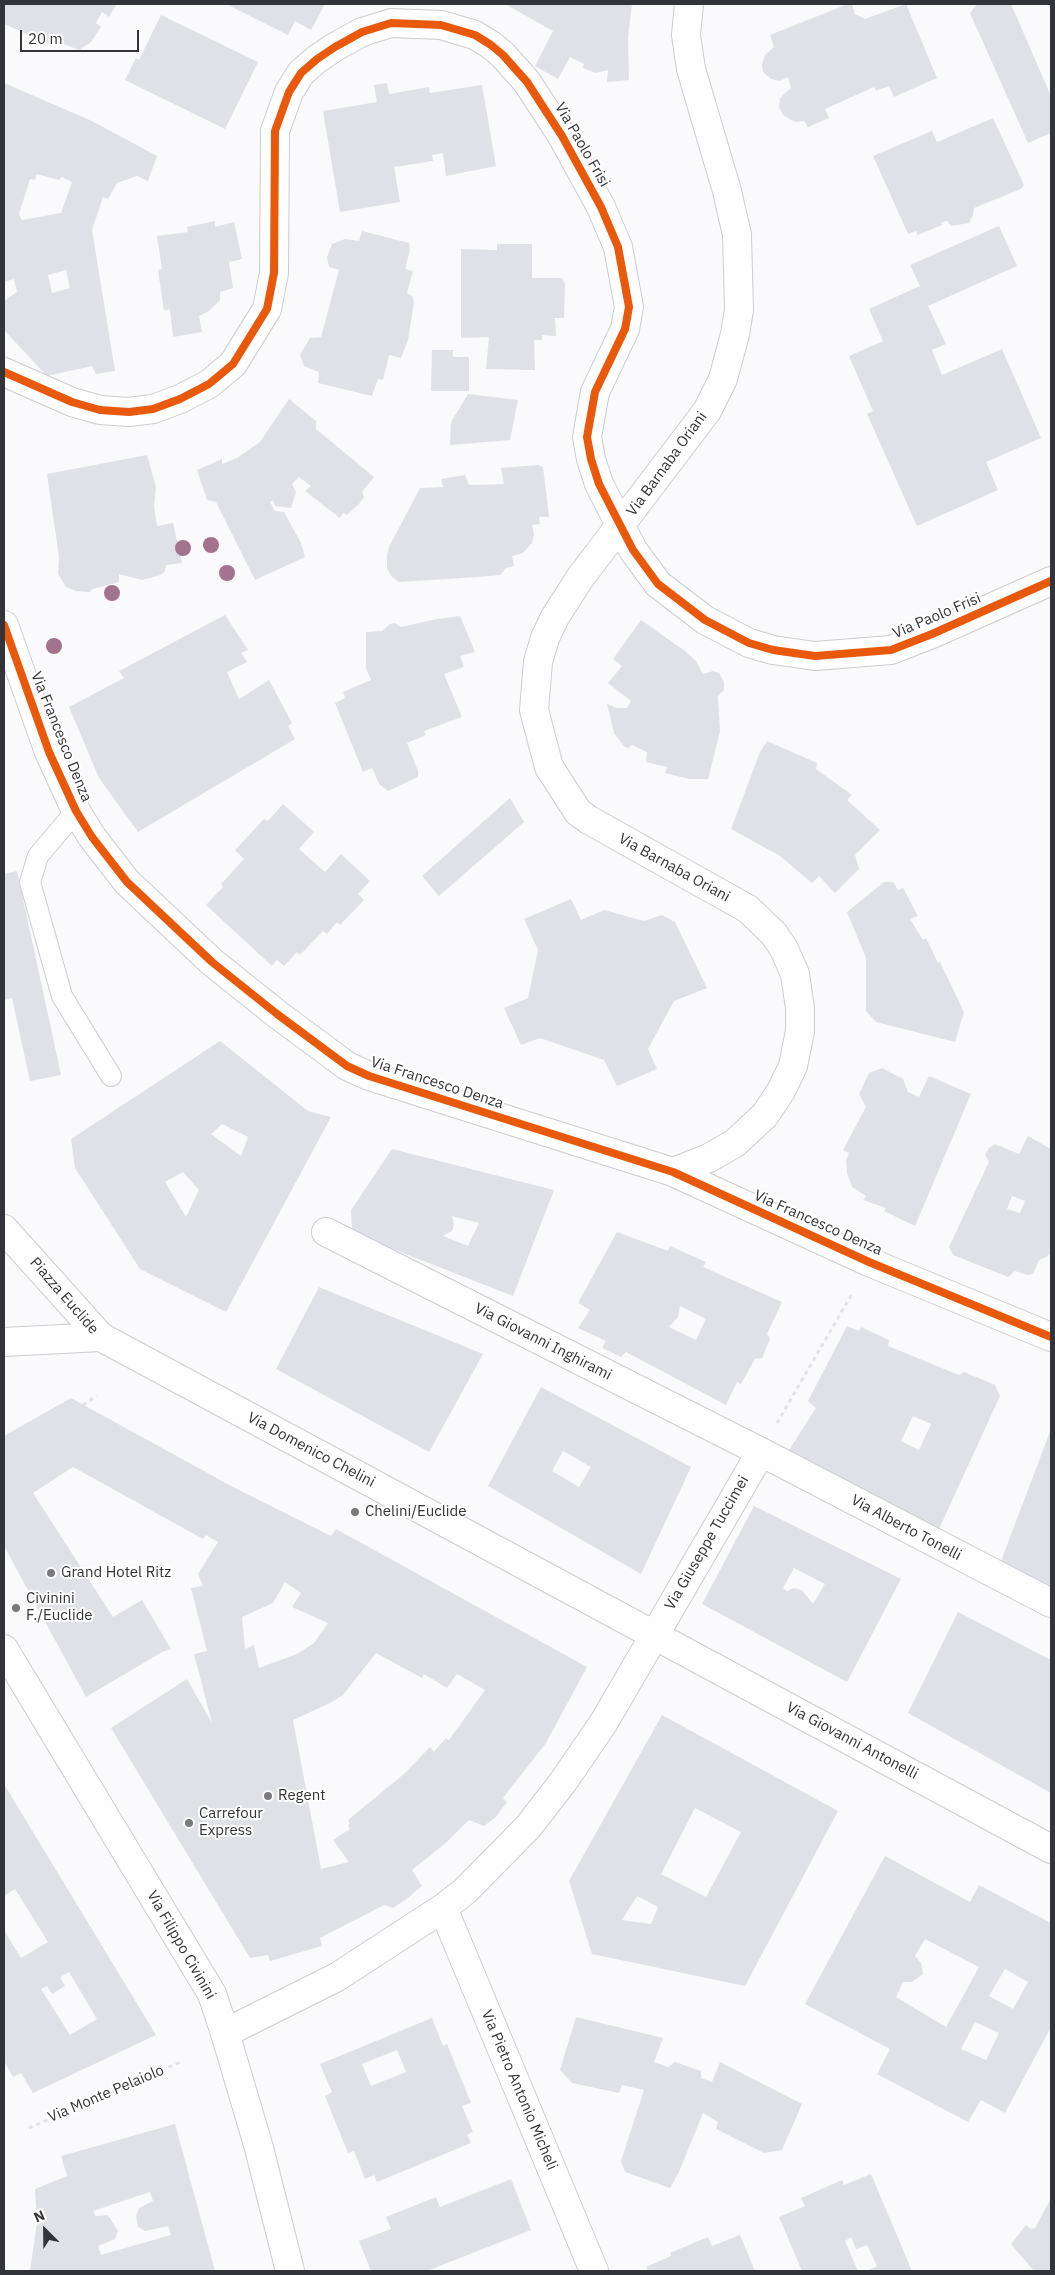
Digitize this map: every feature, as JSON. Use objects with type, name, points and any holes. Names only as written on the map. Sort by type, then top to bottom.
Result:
[{"type":"street","name":"Via Barnaba Oriani","points":[[672,1172],[709,1158],[744,1136],[764,1115],[781,1091],[793,1066],[800,1031],[798,988],[790,960],[779,942],[762,921],[748,909],[578,812],[549,767],[534,710],[540,654],[555,617],[580,578],[620,528],[707,411],[723,379],[735,334],[739,310],[738,235],[691,69],[686,35],[688,4]]},
{"type":"street","name":"Via Paolo Frisi","points":[[4,372],[72,402],[100,410],[129,412],[153,409],[180,399],[209,384],[233,364],[267,309],[274,273],[275,131],[289,92],[301,73],[335,47],[362,32],[391,23],[423,23],[457,28],[475,35],[503,55],[538,96],[601,207],[618,247],[629,307],[625,329],[595,392],[587,438],[590,459],[598,484],[620,528],[646,570],[658,584],[704,620],[749,643],[799,655],[835,656],[891,650],[932,634],[1051,581]]},
{"type":"street","name":"Via Francesco Denza","points":[[4,625],[40,730],[76,812],[92,837],[128,882],[212,962],[262,1003],[347,1066],[370,1076],[672,1172],[869,1262],[1051,1337]]},
{"type":"street","name":"Piazza Euclide","points":[[4,1228],[101,1337]]},
{"type":"street","name":"Via Giovanni Inghirami","points":[[326,1232],[760,1452]]},
{"type":"street","name":"Piazza Euclide","points":[[4,1342],[101,1337]]},
{"type":"street","name":"Via Domenico Chelini","points":[[101,1337],[653,1634]]},
{"type":"street","name":"Via Alberto Tonelli","points":[[760,1452],[1051,1603]]},
{"type":"street","name":"Via Giuseppe Tuccimei","points":[[225,2033],[338,1977],[443,1908],[499,1857],[547,1804],[604,1722],[653,1634],[760,1452]]},
{"type":"street","name":"Via Giovanni Antonelli","points":[[653,1634],[1051,1849]]},
{"type":"street","name":"Via Filippo Civinini","points":[[4,1649],[208,1986],[225,2033],[258,2148],[290,2271]]},
{"type":"street","name":"Via Pietro Antonio Micheli","points":[[443,1908],[594,2271]]},
{"type":"lane","points":[[76,812],[38,856],[30,882],[62,996],[110,1076]]},
{"type":"path","points":[[760,1452],[857,1285]]},
{"type":"path","points":[[83,1405],[97,1396]]},
{"type":"building","points":[[4,4],[117,4],[109,17],[102,12],[96,23],[101,27],[91,42],[79,50],[56,41],[54,46],[4,24]]},
{"type":"building","points":[[226,4],[325,4],[311,30],[295,21],[288,35]]},
{"type":"building","points":[[505,4],[632,4],[628,38],[629,80],[607,82],[608,70],[596,73],[583,68],[584,64],[570,57],[558,79],[535,66],[553,31]]},
{"type":"building","points":[[852,4],[855,14],[865,19],[906,4],[937,78],[894,97],[889,86],[876,91],[874,87],[825,109],[829,118],[808,127],[804,121],[795,122],[783,115],[779,107],[780,98],[791,88],[788,77],[780,81],[771,79],[763,72],[762,64],[765,55],[774,47],[770,35]]},
{"type":"building","points":[[977,4],[1011,4],[1051,96],[1051,133],[1028,143],[970,13]]},
{"type":"building","points":[[161,15],[258,62],[225,129],[125,80],[136,58],[139,60]]},
{"type":"building","points":[[4,83],[92,121],[157,156],[148,181],[137,176],[117,183],[108,199],[103,197],[92,230],[115,371],[96,374],[92,366],[47,376],[4,330],[4,301],[17,292],[14,279],[4,282]],"holes":[[[37,174],[59,180],[62,177],[72,182],[61,213],[22,220],[19,214],[30,179],[35,180]],[[66,270],[70,288],[52,293],[48,275]]]},
{"type":"building","points":[[387,83],[389,94],[429,87],[430,93],[482,85],[496,166],[446,176],[443,153],[432,155],[433,161],[394,167],[400,202],[340,212],[323,111],[377,102],[374,85]]},
{"type":"building","points":[[993,118],[1024,185],[1021,189],[974,208],[969,223],[951,226],[947,221],[941,222],[942,225],[918,235],[916,231],[908,234],[873,156],[932,131],[937,142]]},
{"type":"building","points":[[215,221],[215,227],[234,222],[242,259],[229,262],[233,288],[220,292],[220,300],[209,311],[199,316],[202,332],[173,337],[170,309],[164,311],[158,270],[162,269],[157,236],[188,232],[187,227]]},
{"type":"building","points":[[999,226],[1017,266],[928,306],[946,344],[932,350],[942,375],[1002,349],[1041,438],[986,462],[998,490],[917,526],[867,414],[873,411],[849,356],[883,341],[869,309],[920,286],[910,265]]},
{"type":"building","points":[[362,231],[409,243],[410,250],[405,269],[413,271],[407,293],[412,296],[414,302],[408,340],[401,358],[389,355],[383,380],[378,379],[372,396],[318,383],[319,372],[304,366],[300,355],[310,338],[321,337],[339,270],[329,267],[327,257],[332,244],[345,239],[359,241]]},
{"type":"building","points":[[497,244],[532,244],[532,278],[562,278],[565,284],[564,318],[555,318],[556,336],[542,335],[542,340],[534,340],[535,370],[486,369],[489,337],[461,338],[461,249],[497,250]]},
{"type":"building","points":[[432,350],[453,350],[453,357],[469,357],[469,391],[431,391]]},
{"type":"building","points":[[468,394],[518,400],[510,440],[450,445],[451,422]]},
{"type":"building","points":[[289,399],[316,421],[316,429],[374,477],[362,492],[364,497],[359,504],[347,515],[343,513],[340,518],[305,491],[311,486],[299,477],[292,484],[296,492],[291,508],[275,506],[273,500],[270,502],[275,511],[284,512],[301,543],[305,557],[255,580],[216,502],[207,500],[197,470],[222,459],[222,464],[237,458],[260,442]]},
{"type":"building","points":[[147,455],[156,487],[154,507],[157,526],[173,523],[182,563],[166,565],[165,571],[161,575],[142,580],[119,574],[119,582],[92,589],[90,592],[76,591],[66,587],[58,574],[59,557],[47,474]]},
{"type":"building","points":[[538,465],[543,467],[549,517],[539,517],[540,524],[532,525],[534,534],[532,543],[523,553],[512,556],[514,566],[506,568],[500,575],[478,577],[399,582],[392,577],[387,568],[389,547],[420,488],[443,487],[441,479],[465,475],[469,485],[504,484],[501,468]]},
{"type":"building","points":[[225,615],[248,650],[241,653],[247,662],[227,672],[239,699],[269,680],[292,723],[288,726],[295,739],[138,832],[99,778],[69,707],[124,678],[119,671]]},
{"type":"building","points":[[460,616],[475,652],[460,656],[464,667],[444,674],[462,717],[424,731],[426,735],[407,743],[418,771],[418,777],[388,791],[379,784],[372,768],[363,772],[335,703],[345,698],[343,692],[371,680],[366,669],[366,632],[382,631],[390,624],[395,623],[401,627]]},
{"type":"building","points":[[641,620],[685,651],[696,661],[703,674],[713,671],[719,673],[724,682],[724,690],[718,696],[720,731],[708,779],[689,779],[665,773],[667,767],[646,762],[647,752],[632,745],[628,748],[624,746],[614,733],[607,704],[617,708],[627,708],[631,701],[608,683],[622,666],[613,659]]},
{"type":"building","points":[[767,741],[817,763],[816,769],[852,795],[847,800],[880,830],[855,855],[859,869],[835,893],[819,876],[812,883],[780,856],[731,829],[760,752]]},
{"type":"building","points":[[510,798],[524,822],[439,896],[422,876]]},
{"type":"building","points":[[283,804],[314,832],[299,849],[325,872],[341,854],[370,881],[358,894],[364,900],[340,925],[337,922],[327,934],[323,931],[300,955],[297,952],[284,966],[277,960],[272,966],[206,905],[223,887],[221,884],[244,859],[235,850],[264,819],[268,821]]},
{"type":"building","points":[[17,871],[61,1075],[30,1081],[12,998],[4,1000],[4,874]]},
{"type":"building","points":[[884,882],[893,882],[898,890],[903,888],[918,916],[910,919],[923,940],[926,938],[938,963],[940,962],[964,1012],[955,1042],[876,1022],[866,1011],[866,958],[847,912]]},
{"type":"building","points":[[571,899],[581,920],[604,910],[644,921],[662,915],[675,922],[707,988],[674,1001],[648,1049],[657,1069],[617,1086],[604,1060],[540,1038],[521,1045],[504,1008],[528,998],[538,950],[524,919]]},
{"type":"building","points":[[220,1041],[308,1111],[331,1117],[226,1312],[140,1269],[75,1168],[71,1139]],"holes":[[[222,1124],[248,1137],[241,1156],[211,1134]],[[183,1172],[199,1190],[186,1217],[165,1182]]]},
{"type":"building","points":[[882,1068],[903,1079],[908,1092],[919,1097],[929,1076],[971,1094],[915,1226],[884,1211],[886,1208],[863,1200],[866,1196],[852,1187],[847,1173],[846,1160],[849,1153],[843,1150],[866,1107],[859,1094],[869,1073]]},
{"type":"building","points":[[1028,1136],[1051,1149],[1051,1252],[1048,1256],[1039,1260],[1033,1274],[1027,1275],[1015,1271],[1008,1277],[953,1255],[949,1247],[989,1162],[985,1155],[989,1148],[995,1144],[1019,1154]],"holes":[[[1012,1196],[1025,1201],[1020,1213],[1007,1209]]]},
{"type":"building","points":[[392,1149],[554,1190],[513,1296],[352,1233],[351,1210]],"holes":[[[452,1216],[479,1223],[468,1246],[443,1236],[452,1231],[454,1225]]]},
{"type":"building","points":[[617,1232],[668,1251],[670,1246],[706,1262],[703,1267],[782,1302],[767,1334],[770,1339],[762,1358],[755,1359],[741,1384],[737,1382],[726,1405],[626,1352],[621,1357],[602,1348],[606,1341],[578,1328],[590,1310],[578,1303]],"holes":[[[680,1306],[706,1319],[696,1340],[669,1327],[678,1317]]]},
{"type":"building","points":[[319,1287],[483,1354],[429,1452],[276,1369]]},
{"type":"building","points":[[847,1326],[859,1331],[861,1327],[889,1340],[888,1346],[959,1375],[964,1372],[995,1385],[1000,1396],[939,1529],[789,1450],[816,1408],[808,1401]],"holes":[[[913,1416],[931,1424],[919,1450],[901,1441]]]},
{"type":"building","points":[[541,1387],[691,1467],[641,1574],[488,1486]],"holes":[[[563,1451],[591,1467],[579,1487],[552,1471]]]},
{"type":"building","points":[[71,1398],[233,1487],[331,1536],[336,1529],[587,1667],[546,1743],[503,1798],[507,1802],[496,1817],[484,1826],[469,1820],[448,1841],[412,1870],[422,1886],[393,1908],[384,1905],[320,1938],[322,1946],[270,1961],[268,1955],[250,1958],[111,1728],[187,1679],[212,1723],[194,1654],[207,1651],[191,1588],[203,1586],[198,1574],[218,1542],[206,1535],[203,1539],[73,1467],[33,1493],[113,1617],[142,1600],[171,1649],[162,1652],[86,1697],[4,1546],[4,1436]],"holes":[[[285,1582],[301,1593],[292,1607],[328,1623],[314,1643],[297,1654],[259,1668],[254,1645],[245,1649],[242,1617],[273,1603]],[[376,1653],[422,1678],[424,1674],[447,1688],[457,1674],[485,1690],[449,1740],[446,1738],[434,1752],[430,1747],[405,1773],[348,1820],[350,1829],[333,1840],[349,1862],[321,1869],[293,1720],[343,1695]]]},
{"type":"building","points":[[1051,1429],[1051,1591],[1001,1561]]},
{"type":"building","points":[[754,1506],[901,1579],[847,1682],[702,1604]],"holes":[[[794,1568],[825,1584],[813,1604],[802,1590],[794,1588],[787,1591],[783,1588]]]},
{"type":"building","points":[[958,1612],[1051,1660],[1051,1793],[908,1713]]},
{"type":"building","points":[[662,1715],[838,1811],[745,1986],[592,1954],[569,1881]],"holes":[[[695,1808],[741,1832],[706,1897],[661,1874]],[[637,1896],[658,1907],[651,1924],[622,1920]]]},
{"type":"building","points":[[4,1784],[156,2035],[33,2093],[21,2073],[13,2077],[4,2061],[4,1930],[21,1958],[48,1942],[15,1889],[4,1896]],"holes":[[[69,1972],[97,2019],[70,2035],[41,1989],[47,1986],[52,1994],[65,1986],[60,1977]]]},
{"type":"building","points":[[885,1856],[970,1902],[979,1885],[1051,1923],[1051,2027],[1005,2113],[981,2100],[968,2122],[877,2074],[890,2049],[805,2004]],"holes":[[[925,1939],[979,1967],[946,2027],[896,1997],[903,1982],[912,1982],[923,1974],[921,1963],[915,1956]],[[1005,1969],[1028,1982],[1013,2009],[989,1996]],[[975,2022],[999,2033],[986,2060],[961,2049]]]},
{"type":"building","points":[[576,2017],[663,2038],[654,2062],[668,2067],[675,2062],[701,2071],[701,2078],[712,2082],[720,2062],[802,2104],[782,2150],[764,2153],[716,2129],[718,2122],[703,2113],[679,2172],[670,2188],[625,2172],[621,2161],[644,2090],[622,2085],[619,2093],[572,2083],[560,2070]]},
{"type":"building","points":[[432,2018],[443,2046],[447,2044],[471,2103],[462,2106],[473,2132],[467,2135],[471,2143],[377,2182],[374,2175],[365,2179],[354,2151],[348,2153],[325,2096],[332,2092],[320,2064]],"holes":[[[397,2050],[406,2072],[371,2086],[362,2064]]]},
{"type":"building","points":[[175,2124],[215,2271],[30,2271],[37,2222],[35,2189],[67,2176],[61,2156]],"holes":[[[150,2192],[153,2201],[139,2208],[136,2216],[138,2227],[145,2231],[168,2226],[171,2235],[101,2255],[98,2246],[115,2239],[118,2231],[108,2215],[96,2216],[93,2211]]]},
{"type":"building","points":[[871,2174],[912,2271],[867,2271],[877,2266],[867,2245],[856,2249],[851,2237],[845,2241],[858,2271],[802,2271],[779,2217],[805,2206],[801,2198],[842,2180],[844,2185]]},
{"type":"building","points":[[511,2179],[531,2230],[427,2271],[371,2271],[359,2241],[391,2229],[386,2217],[436,2197],[440,2207]]},
{"type":"building","points":[[1051,2198],[1051,2271],[1034,2271],[1011,2244],[1026,2225],[1031,2229],[1035,2228]]},
{"type":"building","points":[[740,2235],[755,2271],[648,2271],[646,2267],[671,2256],[670,2253],[708,2237],[712,2246]]},
{"type":"cycle path","points":[[4,372],[72,402],[100,410],[129,412],[153,409],[180,399],[209,384],[233,364],[267,309],[274,273],[275,131],[289,92],[301,73],[317,59],[362,32],[391,23],[441,25],[475,35],[491,45],[503,55],[527,82],[562,136],[601,207],[618,247],[629,307],[625,329],[595,392],[587,437],[591,459],[599,484],[633,550],[658,584],[705,620],[749,643],[773,650],[815,656],[891,650],[932,634],[1051,581]]},
{"type":"cycle path","points":[[4,625],[49,752],[76,811],[92,837],[127,882],[212,962],[277,1014],[347,1066],[369,1076],[673,1172],[869,1262],[1051,1337]]},
{"type":"place","name":"Chelini/Euclide","points":[[355,1512]]},
{"type":"place","name":"Grand Hotel Ritz","points":[[51,1573]]},
{"type":"place","name":"Civinini F./Euclide","points":[[16,1608]]},
{"type":"place","name":"Regent","points":[[268,1796]]},
{"type":"place","name":"Carrefour Express","points":[[189,1823]]}]
